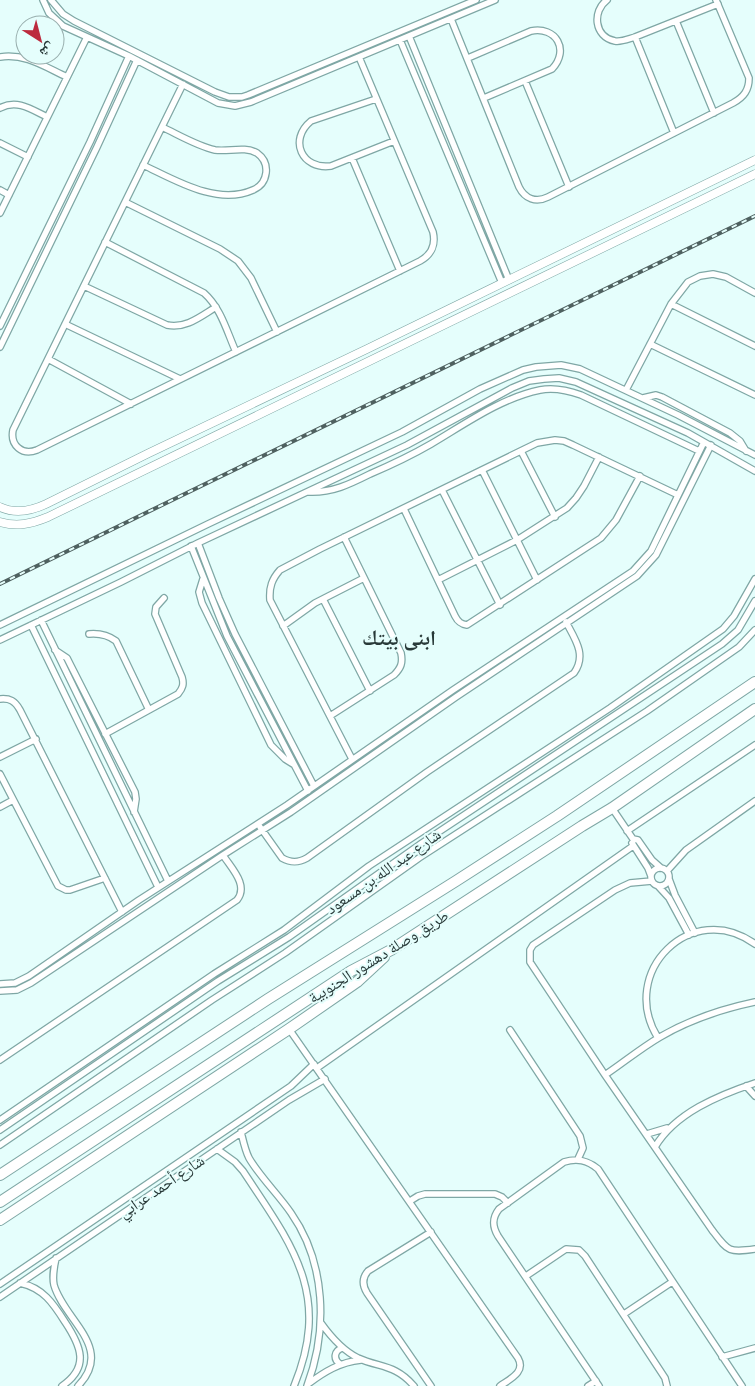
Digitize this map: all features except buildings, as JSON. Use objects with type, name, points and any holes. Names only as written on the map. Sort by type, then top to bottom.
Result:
[{"type":"highway","name":"طريق وصلة دهشور الجنوبية","points":[[0,1175],[268,999],[557,816],[755,682]]},
{"type":"highway","name":"طريق وصلة دهشور الجنوبية","points":[[0,1202],[351,971],[392,950],[612,808],[755,709]]},
{"type":"highway","points":[[0,1220],[289,1029],[357,982],[392,950]]},
{"type":"street","points":[[43,0],[49,13],[58,22],[137,60],[218,103],[226,105],[243,105],[264,97],[494,0]]},
{"type":"street","points":[[51,0],[58,10],[68,18],[215,92],[229,96],[242,96],[260,90],[476,0]]},
{"type":"street","points":[[451,19],[522,192],[526,197],[543,200],[743,96],[749,85],[747,72],[717,2],[635,37],[615,41],[604,36],[600,31],[596,18],[600,6],[607,0]]},
{"type":"street","points":[[676,20],[714,112]]},
{"type":"street","points":[[468,58],[537,29],[550,32],[558,42],[560,48],[559,59],[552,69],[484,98]]},
{"type":"street","points":[[409,36],[500,259],[505,281]]},
{"type":"street","points":[[0,213],[87,37]]},
{"type":"street","points":[[635,37],[674,133]]},
{"type":"street","points":[[108,47],[111,40]]},
{"type":"street","points":[[400,40],[493,262],[505,281]]},
{"type":"street","points":[[374,42],[377,50]]},
{"type":"street","points":[[0,57],[14,56],[25,58],[67,77]]},
{"type":"street","points":[[0,326],[90,142],[129,56]]},
{"type":"street","points":[[183,84],[13,430],[12,440],[22,451],[32,452],[428,256],[433,247],[434,237],[359,57]]},
{"type":"street","points":[[410,62],[418,59]]},
{"type":"street","points":[[0,347],[137,60]]},
{"type":"street","points":[[152,68],[155,61]]},
{"type":"street","points":[[119,79],[126,82]]},
{"type":"street","points":[[525,81],[569,186]]},
{"type":"street","points":[[260,90],[264,97]]},
{"type":"street","points":[[376,100],[311,121],[302,131],[300,138],[301,152],[310,163],[324,167],[394,141]]},
{"type":"street","points":[[0,108],[10,104],[21,105],[47,117]]},
{"type":"street","points":[[143,165],[198,190],[218,194],[248,192],[256,189],[262,184],[266,176],[266,167],[263,159],[252,150],[225,151],[206,147],[162,127]]},
{"type":"street","points":[[0,143],[28,157]]},
{"type":"street","points":[[352,158],[400,271]]},
{"type":"street","points":[[0,507],[13,511],[38,508],[755,160]]},
{"type":"street","points":[[0,522],[18,525],[38,521],[755,174]]},
{"type":"street","points":[[0,190],[9,195]]},
{"type":"street","points":[[64,194],[72,198]]},
{"type":"street","points":[[125,202],[226,252],[238,261],[251,278],[277,332]]},
{"type":"street","points":[[664,204],[670,216]]},
{"type":"street","points":[[105,242],[199,290],[208,297],[216,307],[236,352]]},
{"type":"street","points":[[493,262],[500,259]]},
{"type":"street","points":[[626,390],[671,304],[688,282],[700,276],[713,274],[726,277],[755,293]]},
{"type":"street","points":[[84,286],[166,325],[172,326],[184,326],[216,307]]},
{"type":"street","points":[[671,304],[755,346]]},
{"type":"street","points":[[8,310],[17,314]]},
{"type":"street","points":[[65,324],[180,379]]},
{"type":"street","points":[[385,340],[390,351]]},
{"type":"street","points":[[650,344],[755,395]]},
{"type":"street","points":[[48,359],[131,404]]},
{"type":"street","points":[[0,625],[402,432],[480,390],[522,370],[561,365],[580,369],[643,398],[755,456]]},
{"type":"street","points":[[0,640],[191,546],[407,445],[465,412],[529,381],[559,378],[576,382],[711,445],[755,470]]},
{"type":"street","points":[[285,388],[290,399]]},
{"type":"street","points":[[512,388],[516,397]]},
{"type":"street","points":[[307,492],[332,491],[412,455],[516,397],[541,389],[555,388],[568,390],[699,451]]},
{"type":"street","points":[[600,404],[604,395]]},
{"type":"street","points":[[643,398],[649,395],[662,397],[730,433],[740,441],[746,451]]},
{"type":"street","points":[[648,415],[653,403]]},
{"type":"street","points":[[465,412],[470,421]]},
{"type":"street","points":[[201,428],[206,440]]},
{"type":"street","points":[[352,759],[270,600],[269,592],[274,576],[280,570],[537,443],[555,440],[564,441],[678,494]]},
{"type":"street","points":[[0,984],[15,983],[21,980],[158,887],[308,791],[340,767],[513,650],[644,570],[656,555],[678,494],[704,442]]},
{"type":"street","points":[[407,445],[412,455]]},
{"type":"street","points":[[661,539],[711,445]]},
{"type":"street","points":[[521,451],[555,517]]},
{"type":"street","points":[[145,455],[150,467]]},
{"type":"street","points":[[438,580],[517,540],[567,508],[576,498],[599,457]]},
{"type":"street","points":[[482,470],[537,580]]},
{"type":"street","points":[[404,509],[457,621],[467,625],[601,538],[616,520],[640,476]]},
{"type":"street","points":[[442,490],[500,605]]},
{"type":"street","points":[[226,515],[231,527]]},
{"type":"street","points":[[330,716],[394,675],[400,669],[402,661],[402,652],[344,537]]},
{"type":"street","points":[[198,543],[235,634],[314,786]]},
{"type":"street","points":[[191,546],[227,636],[308,791]]},
{"type":"street","points":[[115,570],[120,582]]},
{"type":"street","points":[[283,626],[323,599],[364,578]]},
{"type":"street","points":[[203,579],[199,592],[202,603],[266,736],[277,753],[294,764]]},
{"type":"street","points":[[0,1120],[214,974],[284,930],[369,866],[625,698],[723,629],[734,616],[755,579]]},
{"type":"street","points":[[105,734],[178,694],[182,689],[184,683],[182,677],[155,614],[156,607],[164,598]]},
{"type":"street","points":[[323,599],[370,691]]},
{"type":"street","points":[[0,991],[17,990],[31,984],[345,774],[566,622],[594,600]]},
{"type":"street","name":"شارع عبد الله بن مسعود","points":[[0,1130],[218,981],[289,937],[405,855],[731,637],[745,621],[755,601]]},
{"type":"street","points":[[41,620],[168,881]]},
{"type":"street","points":[[258,824],[282,858],[296,862],[307,858],[427,772],[574,673],[579,666],[581,658],[580,649],[566,622]]},
{"type":"street","points":[[31,625],[158,887]]},
{"type":"street","name":"شارع عبد الله بن مسعود","points":[[0,1145],[290,949],[420,858],[668,696],[739,647],[755,630]]},
{"type":"street","points":[[89,634],[103,634],[116,642],[149,710]]},
{"type":"street","points":[[56,650],[67,658],[134,792],[136,799],[134,812]]},
{"type":"street","points":[[513,650],[517,655]]},
{"type":"street","points":[[661,685],[668,696]]},
{"type":"street","points":[[0,699],[8,698],[16,702],[122,912]]},
{"type":"street","points":[[625,698],[630,705]]},
{"type":"street","points":[[0,757],[36,740]]},
{"type":"street","points":[[628,831],[755,745]]},
{"type":"street","points":[[340,767],[345,774]]},
{"type":"street","points":[[0,774],[58,886],[70,890],[105,878]]},
{"type":"street","points":[[509,775],[514,783]]},
{"type":"street","points":[[0,807],[14,800]]},
{"type":"street","points":[[651,879],[655,869],[664,869],[686,850],[755,801]]},
{"type":"street","points":[[612,808],[633,838],[638,840],[652,860],[664,869],[692,934]]},
{"type":"street","points":[[454,811],[460,819]]},
{"type":"street","points":[[633,838],[633,846],[648,868],[651,879],[669,898],[692,934]]},
{"type":"street","points":[[0,1284],[169,1170],[633,846]]},
{"type":"street","points":[[399,847],[405,855]]},
{"type":"street","points":[[0,1060],[238,900],[242,886],[223,855]]},
{"type":"street","points":[[651,879],[630,883],[608,894],[533,945],[530,950],[530,962],[705,1221],[727,1248],[734,1252],[755,1249]]},
{"type":"street","points":[[658,886],[664,885],[669,879]]},
{"type":"street","points":[[139,900],[144,907]]},
{"type":"street","points":[[284,930],[289,937]]},
{"type":"street","points":[[658,1038],[647,1014],[647,982],[654,966],[664,951],[680,939],[692,934],[712,930],[740,935],[755,944]]},
{"type":"street","points":[[214,974],[218,981]]},
{"type":"street","points":[[605,1075],[658,1038],[696,1020],[755,1002]]},
{"type":"street","points":[[160,1011],[164,1018]]},
{"type":"street","points":[[289,1029],[410,1201],[520,1363],[519,1372],[500,1386]]},
{"type":"street","points":[[510,1030],[580,1136],[583,1148],[578,1159]]},
{"type":"street","points":[[99,1052],[104,1059]]},
{"type":"street","name":"شارع أحمد عرابي","points":[[0,1297],[241,1132],[289,1100],[325,1080]]},
{"type":"street","points":[[646,1134],[669,1128],[707,1103],[755,1083]]},
{"type":"street","points":[[746,1086],[755,1096]]},
{"type":"street","points":[[42,1102],[49,1113]]},
{"type":"street","points":[[655,1147],[669,1128]]},
{"type":"street","points":[[241,1132],[248,1157],[292,1215],[304,1237],[318,1284],[321,1323],[318,1347],[307,1385]]},
{"type":"street","points":[[217,1149],[235,1162],[243,1171],[285,1234],[303,1276],[308,1296],[308,1333],[304,1357],[294,1386]]},
{"type":"street","points":[[588,1386],[597,1383],[498,1236],[493,1225],[496,1214],[508,1202],[564,1162],[578,1159],[586,1161],[598,1169],[742,1386]]},
{"type":"street","points":[[169,1170],[174,1178]]},
{"type":"street","points":[[410,1201],[426,1194],[495,1194],[508,1202]]},
{"type":"street","points":[[431,1232],[368,1271],[363,1281],[367,1293],[431,1386]]},
{"type":"street","points":[[526,1276],[566,1248],[579,1250],[624,1314],[665,1378],[667,1386]]},
{"type":"street","points":[[56,1258],[53,1279],[56,1292],[86,1338],[90,1348],[90,1367],[78,1386]]},
{"type":"street","points":[[624,1314],[672,1282]]},
{"type":"street","points":[[20,1283],[37,1289],[50,1300],[79,1345],[80,1360],[78,1370],[62,1386]]},
{"type":"street","points":[[321,1323],[342,1348],[364,1360],[393,1370],[414,1386]]},
{"type":"street","points":[[340,1364],[336,1361],[335,1356],[337,1350],[342,1348]]},
{"type":"street","points":[[722,1357],[755,1348]]},
{"type":"street","points":[[307,1385],[323,1373],[340,1364],[364,1360]]},
{"type":"railway","points":[[0,584],[755,216]]},
{"type":"district","name":"ابنى بيتك","points":[[399,637]]}]
